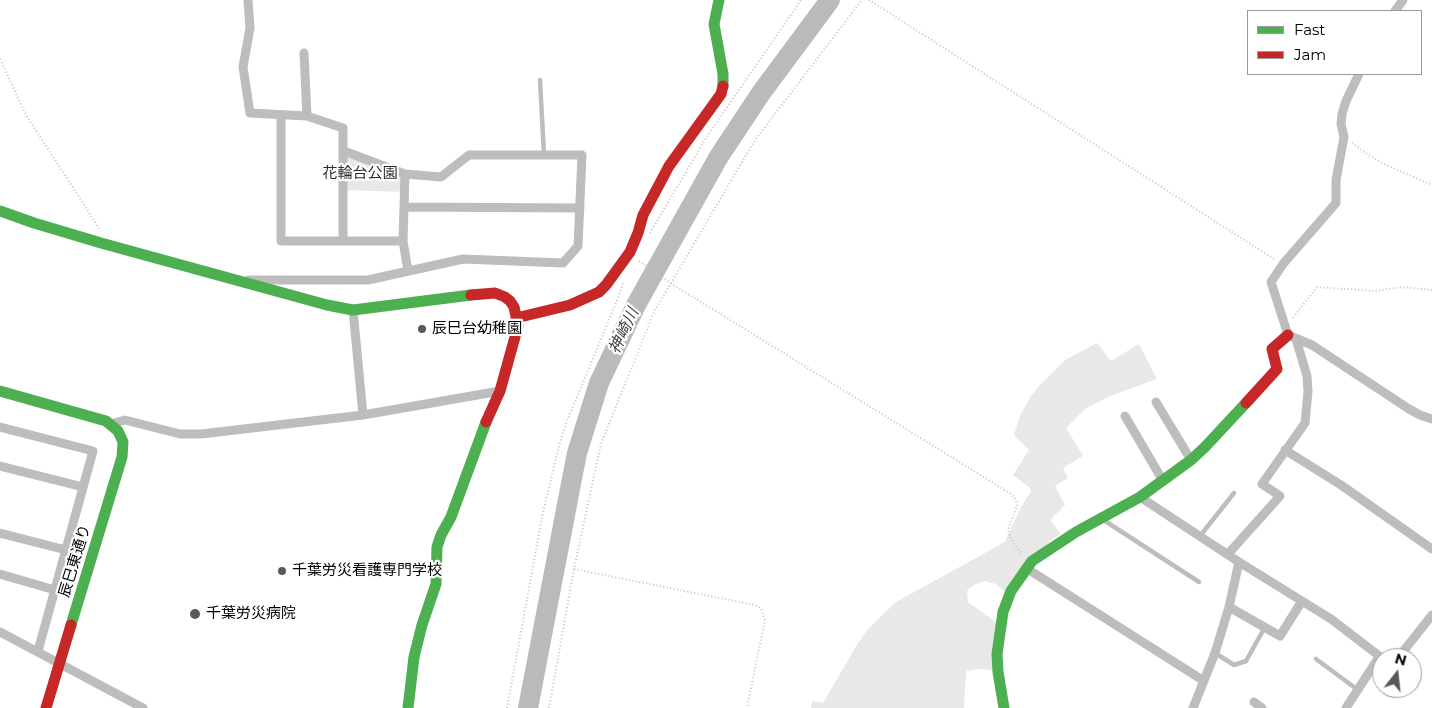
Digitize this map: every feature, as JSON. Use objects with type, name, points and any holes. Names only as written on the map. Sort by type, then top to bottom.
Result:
[{"type":"street","points":[[248,0],[250,28],[243,67],[250,113],[307,116],[343,128],[342,241]]},
{"type":"street","points":[[516,318],[570,305],[599,292],[630,252],[643,215],[664,174],[721,94],[723,74],[714,24],[718,0]]},
{"type":"street","points":[[304,53],[307,116]]},
{"type":"street","points":[[1228,554],[1280,496],[1262,484],[1305,423],[1308,391],[1307,376],[1271,282],[1283,264],[1336,203],[1336,180],[1344,137],[1341,124],[1342,114],[1359,75]]},
{"type":"street","points":[[281,115],[281,241],[402,241]]},
{"type":"street","points":[[235,280],[368,280],[464,259],[563,263],[578,246],[582,154],[469,155],[441,177],[405,174],[344,151]]},
{"type":"street","points":[[405,174],[402,241],[408,271]]},
{"type":"street","points":[[404,207],[580,208]]},
{"type":"street","points":[[0,210],[34,223],[110,246],[326,305],[353,310],[485,293],[505,297],[510,301],[514,307],[518,326],[500,391],[481,435],[452,517],[441,535],[437,547],[436,584],[414,656],[408,708]]},
{"type":"street","points":[[353,310],[363,415]]},
{"type":"street","points":[[1290,334],[1420,415],[1432,419]]},
{"type":"street","points":[[1004,708],[997,654],[1003,612],[1011,591],[1029,564],[1049,548],[1140,497],[1191,460],[1277,369],[1272,349],[1290,334]]},
{"type":"street","points":[[0,391],[111,424],[125,420],[180,434],[202,434],[363,415],[500,391]]},
{"type":"street","points":[[1156,402],[1191,460]]},
{"type":"street","points":[[1125,416],[1163,481]]},
{"type":"street","name":"辰巳東通り","points":[[46,708],[122,457],[123,442],[118,431],[111,424]]},
{"type":"street","points":[[0,427],[93,451],[38,651]]},
{"type":"street","points":[[1285,450],[1341,485],[1432,549]]},
{"type":"street","points":[[0,466],[83,487]]},
{"type":"street","points":[[1140,497],[1331,619],[1372,652]]},
{"type":"street","points":[[0,533],[66,550]]},
{"type":"street","points":[[1193,708],[1215,653],[1229,607],[1239,562]]},
{"type":"street","points":[[1029,564],[1204,681]]},
{"type":"street","points":[[0,574],[55,590]]},
{"type":"street","points":[[1229,607],[1280,636],[1302,600]]},
{"type":"street","points":[[1406,648],[1432,615]]},
{"type":"street","points":[[0,632],[143,708]]},
{"type":"street","points":[[1346,708],[1372,670]]},
{"type":"street","points":[[1254,702],[1262,708]]},
{"type":"lane","points":[[540,80],[544,155]]},
{"type":"lane","points":[[1200,536],[1234,493]]},
{"type":"lane","points":[[1101,518],[1199,582]]},
{"type":"lane","points":[[1215,653],[1234,665],[1246,661],[1265,628]]},
{"type":"lane","points":[[1316,659],[1358,690]]},
{"type":"path","points":[[644,239],[658,222],[706,138],[801,0]]},
{"type":"path","points":[[549,708],[574,569],[601,444],[654,312],[755,140],[862,0]]},
{"type":"path","points":[[869,0],[1283,264]]},
{"type":"path","points":[[0,59],[26,115],[110,246]]},
{"type":"path","points":[[1344,137],[1384,164],[1432,186]]},
{"type":"path","points":[[637,259],[672,284],[1011,494],[1016,500],[1017,506],[1008,530],[1019,551],[1029,564]]},
{"type":"path","points":[[507,708],[542,517],[559,446],[567,420],[620,294],[624,279]]},
{"type":"path","points":[[1290,334],[1317,287],[1375,291],[1402,287],[1432,290]]},
{"type":"path","points":[[574,569],[755,605],[761,608],[765,620],[747,708]]},
{"type":"green space","name":"花輪台公園","points":[[344,151],[405,174],[405,192],[343,190]]},
{"type":"green space","points":[[1097,343],[1111,361],[1139,344],[1157,379],[1110,396],[1085,409],[1066,428],[1083,456],[1063,468],[1068,478],[1055,486],[1065,505],[1050,520],[1061,534],[1050,541],[1031,561],[1008,595],[996,584],[985,581],[974,585],[967,591],[968,602],[1000,625],[996,671],[981,669],[966,671],[964,708],[811,708],[812,701],[823,703],[858,643],[869,628],[896,602],[1005,542],[1020,509],[1031,491],[1029,487],[1013,475],[1029,450],[1014,435],[1020,416],[1031,396],[1065,360]]},
{"type":"waterway","name":"神崎川","points":[[528,708],[577,453],[599,383],[636,305],[718,158],[761,93],[830,0]]},
{"type":"traffic: fast","points":[[719,0],[714,24],[723,74],[723,86]]},
{"type":"traffic: fast","points":[[0,211],[101,243],[327,305],[353,310],[471,295]]},
{"type":"traffic: fast","points":[[0,391],[106,421],[118,431],[123,442],[122,457],[71,625]]},
{"type":"traffic: fast","points":[[1004,708],[997,654],[1003,612],[1011,591],[1032,561],[1076,532],[1140,497],[1191,460],[1246,403]]},
{"type":"traffic: fast","points":[[408,708],[414,657],[422,625],[436,584],[437,547],[451,517],[486,422]]},
{"type":"traffic: jam","points":[[516,318],[570,305],[599,292],[606,285],[630,252],[643,215],[669,166],[721,94],[723,86]]},
{"type":"traffic: jam","points":[[471,295],[495,293],[505,297],[514,307],[518,326],[500,391],[486,422]]},
{"type":"traffic: jam","points":[[1246,403],[1277,369],[1272,349],[1288,335]]},
{"type":"traffic: jam","points":[[46,708],[71,625]]},
{"type":"place","name":"辰巳台幼稚園","points":[[422,329]]},
{"type":"place","name":"千葉労災看護専門学校","points":[[282,571]]},
{"type":"place","name":"千葉労災病院","points":[[195,614]]}]
